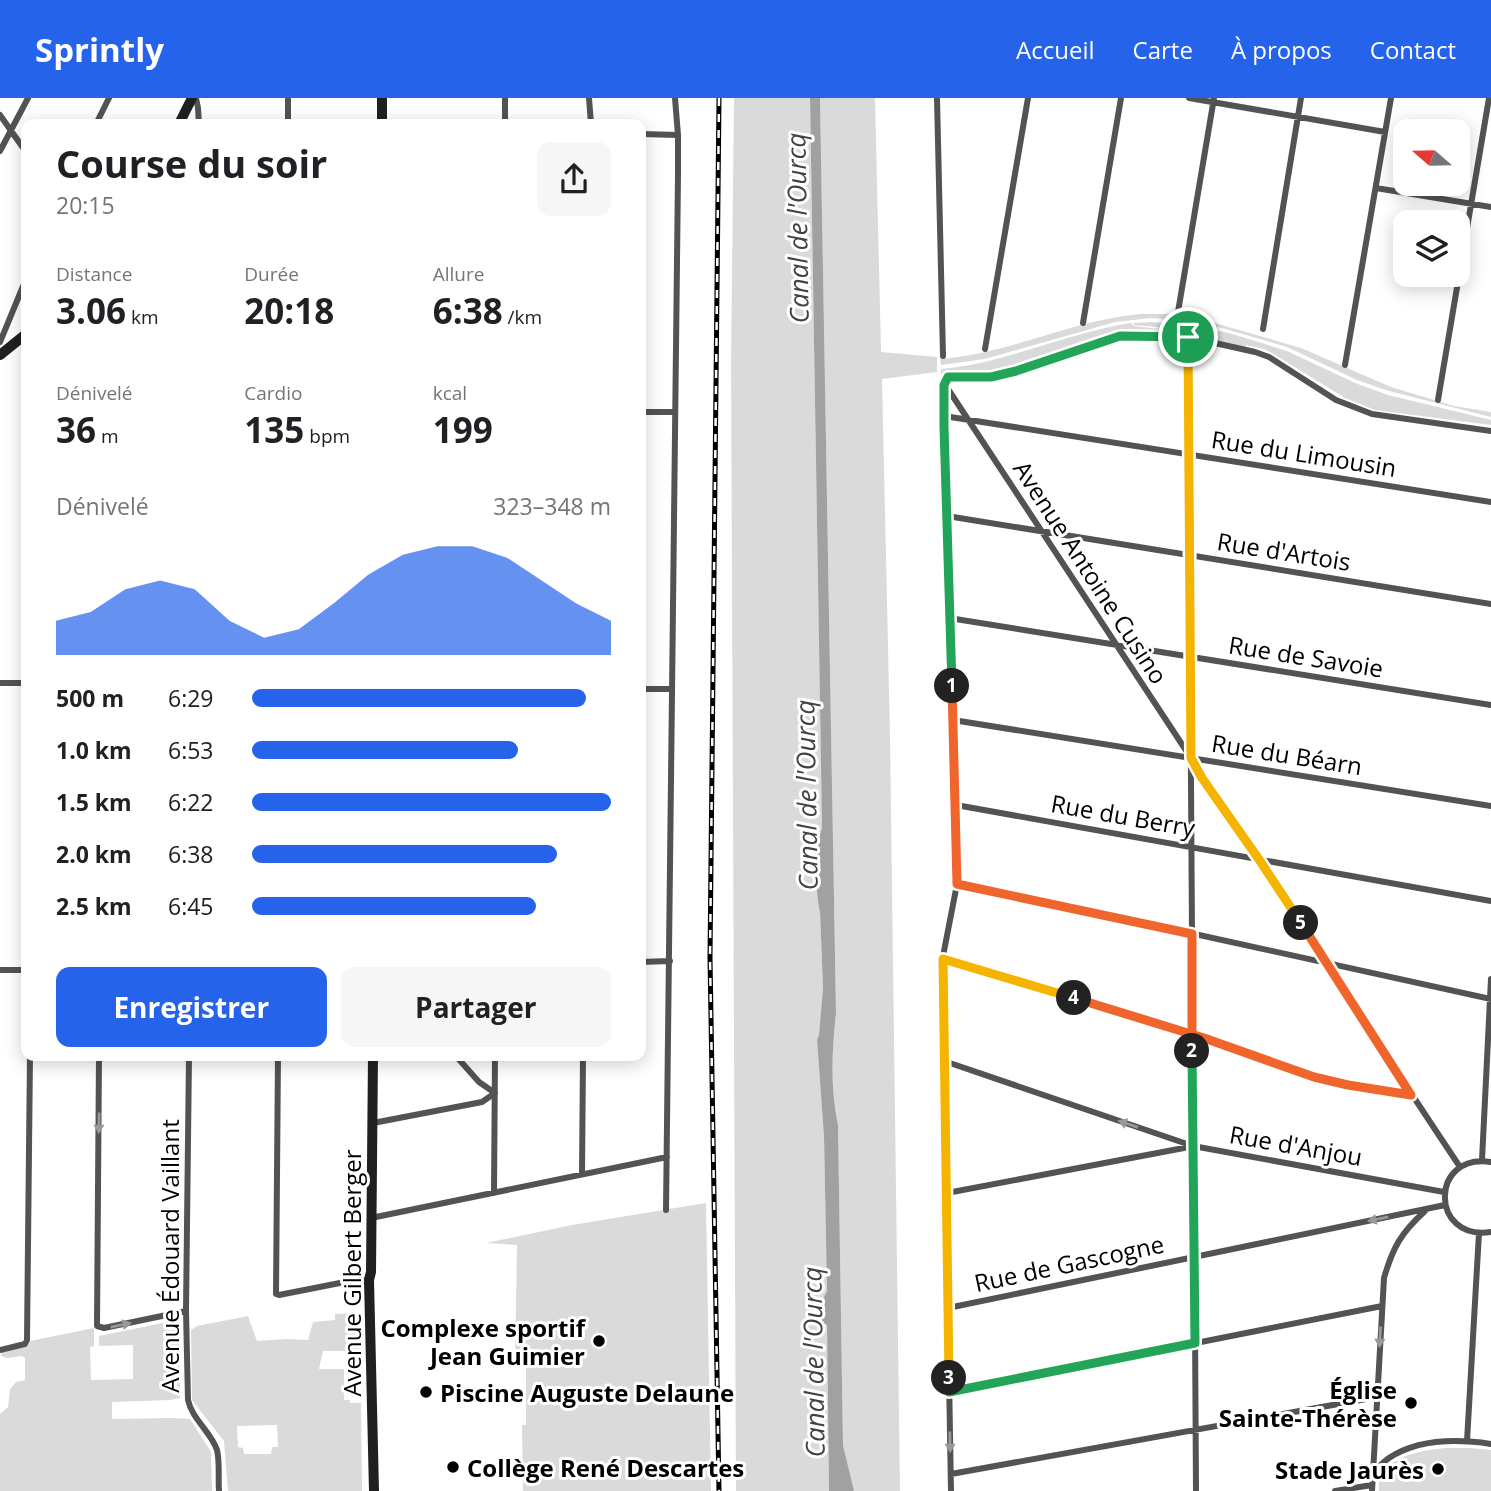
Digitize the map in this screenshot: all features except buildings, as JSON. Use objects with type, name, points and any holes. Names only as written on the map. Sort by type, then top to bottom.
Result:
[{"type":"street","points":[[0,151],[28,98]]},
{"type":"street","points":[[98,119],[109,98]]},
{"type":"street","points":[[182,119],[194,98]]},
{"type":"street","points":[[194,98],[199,119]]},
{"type":"street","points":[[288,98],[288,119]]},
{"type":"street","points":[[382,119],[383,98]]},
{"type":"street","points":[[505,98],[505,119]]},
{"type":"street","points":[[589,98],[591,119]]},
{"type":"street","points":[[666,1210],[678,135],[675,98]]},
{"type":"street","points":[[937,98],[943,356]]},
{"type":"street","points":[[985,349],[1028,98]]},
{"type":"street","points":[[1083,323],[1121,98]]},
{"type":"street","points":[[1189,98],[1214,100],[1385,132]]},
{"type":"street","points":[[1263,329],[1301,98]]},
{"type":"street","points":[[1345,365],[1391,98]]},
{"type":"street","points":[[1438,400],[1489,98]]},
{"type":"street","points":[[1178,312],[1214,100]]},
{"type":"street","points":[[0,115],[21,144]]},
{"type":"street","points":[[646,134],[678,135]]},
{"type":"street","points":[[1376,188],[1491,207]]},
{"type":"street","points":[[0,342],[21,291]]},
{"type":"street","points":[[951,1491],[943,959],[957,884],[944,416],[944,385],[948,377],[991,377],[1120,336],[1188,337],[1269,357],[1336,400],[1372,414],[1491,431]]},
{"type":"street","points":[[1188,337],[1196,1491]]},
{"type":"street","points":[[0,355],[21,338]]},
{"type":"street","name":"Avenue Antoine Cusino","points":[[944,385],[1460,1167]]},
{"type":"street","points":[[646,412],[675,412]]},
{"type":"street","name":"Rue du Limousin","points":[[944,416],[1491,502]]},
{"type":"street","name":"Rue d'Artois","points":[[947,516],[1491,604]]},
{"type":"street","name":"Rue de Savoie","points":[[949,618],[1491,705]]},
{"type":"street","points":[[0,683],[21,683]]},
{"type":"street","points":[[646,689],[672,689]]},
{"type":"street","name":"Rue du Béarn","points":[[953,720],[1491,806]]},
{"type":"street","name":"Rue du Berry","points":[[956,805],[1491,901]]},
{"type":"street","points":[[957,884],[1490,999]]},
{"type":"street","points":[[943,959],[1192,1034],[1314,1077],[1411,1095]]},
{"type":"street","points":[[646,962],[670,961]]},
{"type":"street","points":[[0,970],[21,970]]},
{"type":"street","points":[[1482,1160],[1488,1095],[1491,979]]},
{"type":"street","points":[[0,1350],[26,1344],[30,1061]]},
{"type":"street","points":[[100,1061],[97,1326],[104,1328],[186,1311]]},
{"type":"street","name":"Avenue Édouard Vaillant","points":[[189,1061],[186,1311],[188,1400],[189,1407],[217,1452],[219,1491]]},
{"type":"street","points":[[278,1061],[275,1294],[279,1296],[350,1281],[369,1280]]},
{"type":"street","name":"Avenue Gilbert Berger","points":[[373,1061],[369,1280],[374,1491]]},
{"type":"street","points":[[460,1061],[479,1082],[495,1093]]},
{"type":"street","points":[[494,1193],[495,1061]]},
{"type":"street","points":[[582,1174],[583,1061]]},
{"type":"street","name":"Rue d'Anjou","points":[[944,1061],[1193,1146],[1444,1192]]},
{"type":"street","points":[[373,1123],[482,1102],[495,1093]]},
{"type":"street","points":[[947,1193],[1193,1146]]},
{"type":"street","points":[[371,1218],[667,1157]]},
{"type":"street","points":[[1491,1162],[1482,1160],[1460,1167],[1448,1181],[1444,1192],[1449,1216],[1457,1225],[1468,1231],[1491,1232]]},
{"type":"street","name":"Rue de Gascogne","points":[[948,1308],[1445,1205]]},
{"type":"street","points":[[1335,1491],[1372,1488],[1384,1278],[1392,1252],[1403,1233],[1426,1209]]},
{"type":"street","points":[[1467,1441],[1479,1233]]},
{"type":"street","points":[[949,1392],[1382,1306]]},
{"type":"street","points":[[951,1475],[1377,1398]]},
{"type":"street","points":[[1373,1473],[1390,1458],[1405,1450],[1441,1441],[1491,1444]]},
{"type":"shaded area","points":[[734,98],[810,98],[822,828],[816,870],[823,988],[817,1040],[824,1137],[827,1291],[821,1322],[827,1325],[829,1491],[736,1491],[731,362]]},
{"type":"shaded area","points":[[810,98],[820,98],[836,1013],[833,1083],[838,1125],[843,1445],[854,1491],[829,1491],[827,1325],[818,1320],[816,1313],[827,1291],[824,1137],[817,1040],[823,988],[817,894],[818,845],[822,828]]},
{"type":"shaded area","points":[[820,98],[875,98],[881,352],[937,357],[937,372],[882,379],[890,736],[900,1491],[854,1491],[843,1445],[838,1125],[832,1069],[836,1013]]},
{"type":"shaded area","points":[[1140,314],[1194,317],[1301,348],[1391,387],[1454,406],[1491,412],[1491,417],[1389,391],[1357,380],[1287,347],[1222,328],[1180,320],[1151,318],[1115,322],[985,359],[941,365],[940,359],[991,351],[1090,323]]},
{"type":"shaded area","points":[[1151,322],[1229,333],[1287,351],[1355,383],[1388,395],[1491,420],[1491,425],[1375,410],[1345,398],[1264,349],[1246,345],[1245,348],[1181,334],[1177,329],[1133,323]]},
{"type":"shaded area","points":[[1131,323],[1134,326],[1177,331],[1179,334],[1117,333],[1013,368],[991,373],[941,376],[941,369],[989,361]]},
{"type":"shaded area","points":[[706,1203],[711,1491],[523,1491],[522,1425],[526,1425],[526,1364],[515,1363],[517,1245],[486,1243],[572,1225]]},
{"type":"shaded area","points":[[357,1313],[359,1351],[323,1351],[319,1369],[344,1369],[344,1400],[361,1403],[362,1491],[228,1491],[224,1441],[192,1400],[191,1330],[197,1326],[248,1316],[257,1341],[308,1340],[313,1322],[335,1320],[335,1314]],"holes":[[[277,1425],[278,1447],[272,1447],[271,1454],[244,1454],[243,1448],[238,1447],[237,1426]]]},
{"type":"shaded area","points":[[177,1320],[180,1398],[112,1402],[112,1419],[190,1419],[211,1452],[212,1491],[0,1491],[0,1414],[8,1407],[10,1389],[16,1382],[25,1380],[25,1358],[8,1358],[1,1356],[2,1352],[26,1347],[30,1341],[94,1328],[94,1346],[90,1347],[91,1380],[133,1379],[133,1345],[99,1346],[99,1336]]},
{"type":"shaded area","name":"Stade Jaurès","points":[[1446,1448],[1491,1450],[1491,1491],[1379,1491],[1384,1471],[1392,1463],[1413,1454]]},
{"type":"railway","points":[[719,98],[710,958],[719,1491]]},
{"type":"place","name":"Complexe sportif Jean Guimier","points":[[599,1341]]},
{"type":"place","name":"Piscine Auguste Delaune","points":[[426,1392]]},
{"type":"place","name":"Église Sainte-Thérèse","points":[[1411,1403]]},
{"type":"place","name":"Collège René Descartes","points":[[453,1467]]},
{"type":"place","name":"Stade Jaurès","points":[[1438,1469]]},
{"type":"route","points":[[1188,337],[1120,336],[991,377],[948,377],[944,385],[944,416],[957,884],[1192,934],[1192,1020],[1192,1034],[1192,1136],[1195,1343],[949,1392],[943,959],[1175,1028],[1192,1034],[1204,1038],[1314,1077],[1411,1095],[1191,758],[1188,337]]},
{"type":"water label","name":"Canal de l'Ourcq","points":[[797,228]]},
{"type":"water label","name":"Canal de l'Ourcq","points":[[806,795]]},
{"type":"water label","name":"Canal de l'Ourcq","points":[[813,1362]]}]
